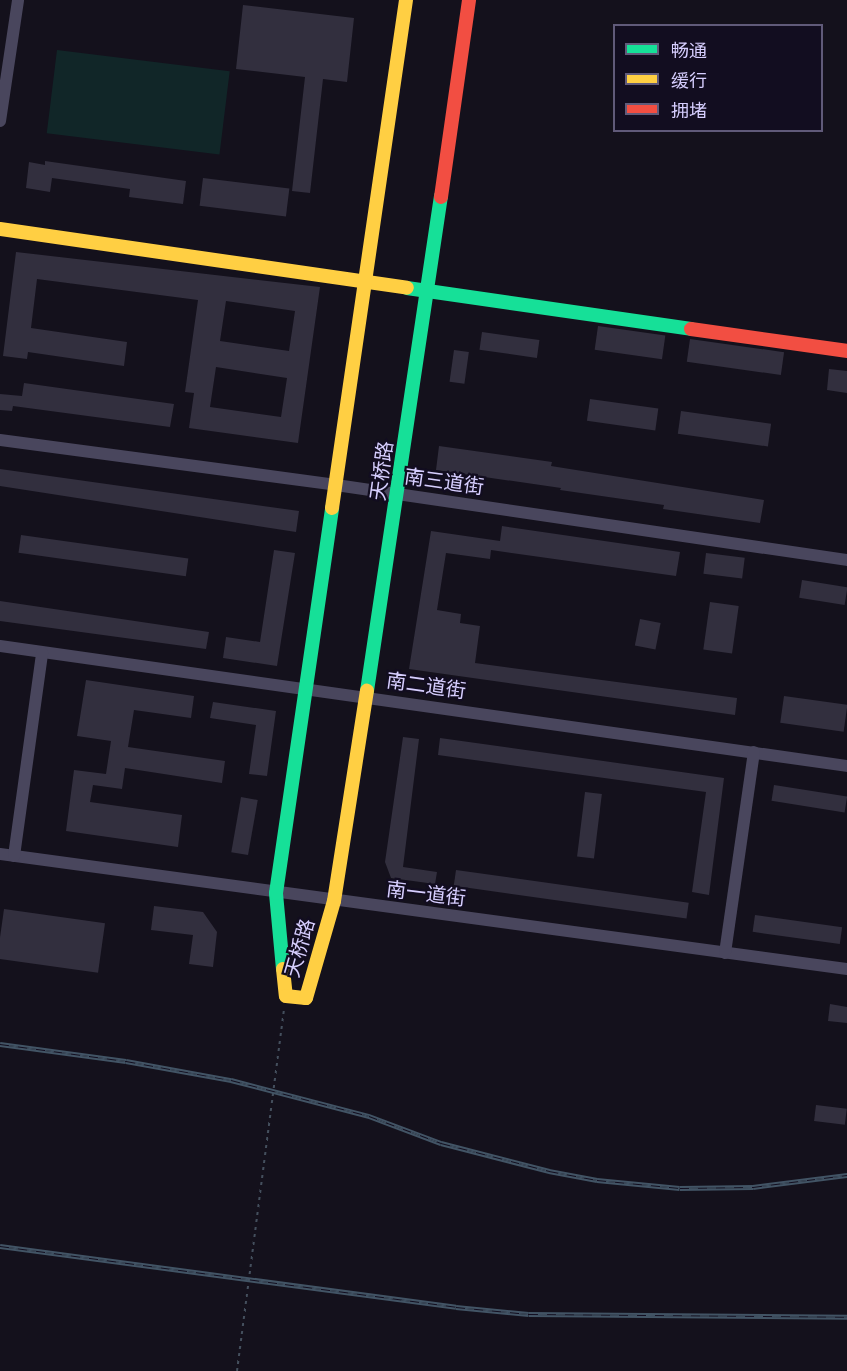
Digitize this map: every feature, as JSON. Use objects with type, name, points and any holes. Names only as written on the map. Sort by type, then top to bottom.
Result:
[{"type":"street","points":[[0,121],[18,0]]},
{"type":"street","name":"天桥路","points":[[406,0],[276,893],[286,996],[306,998],[333,901],[368,697],[469,0]]},
{"type":"street","points":[[0,230],[847,351]]},
{"type":"street","name":"南三道街","points":[[0,440],[336,485],[847,561]]},
{"type":"street","name":"南二道街","points":[[0,646],[847,766]]},
{"type":"street","points":[[14,856],[42,652]]},
{"type":"street","points":[[725,953],[754,752]]},
{"type":"street","name":"南一道街","points":[[0,854],[847,969]]},
{"type":"path","points":[[237,1371],[286,996]]},
{"type":"green space","points":[[57,50],[230,71],[219,155],[47,133]]},
{"type":"building","points":[[243,5],[354,18],[347,82],[323,79],[310,193],[292,191],[305,77],[236,69]]},
{"type":"building","points":[[45,161],[186,181],[183,204],[129,197],[130,189],[52,178],[50,192],[26,188],[29,162],[45,165]]},
{"type":"building","points":[[203,178],[289,189],[286,216],[200,206]]},
{"type":"building","points":[[16,252],[320,287],[298,443],[189,428],[194,393],[185,392],[198,300],[37,279],[31,328],[127,342],[124,366],[28,352],[27,359],[3,356]],"holes":[[[226,301],[295,311],[289,351],[220,341]],[[216,367],[287,378],[281,417],[210,407]]]},
{"type":"building","points":[[598,326],[665,335],[662,359],[595,350]]},
{"type":"building","points":[[482,332],[539,340],[537,358],[479,350]]},
{"type":"building","points":[[690,339],[784,352],[781,375],[687,362]]},
{"type":"building","points":[[454,350],[469,352],[464,384],[450,382]]},
{"type":"building","points":[[829,369],[847,371],[847,393],[827,390]]},
{"type":"building","points":[[24,383],[174,404],[170,427],[13,406],[12,411],[0,410],[0,394],[22,396]]},
{"type":"building","points":[[590,399],[658,409],[655,430],[587,421]]},
{"type":"building","points":[[681,411],[771,424],[768,446],[678,434]]},
{"type":"building","points":[[439,446],[552,462],[551,466],[764,500],[760,523],[663,509],[664,505],[560,490],[561,488],[436,470]]},
{"type":"building","points":[[0,469],[299,511],[296,532],[0,486]]},
{"type":"building","points":[[502,526],[680,552],[676,576],[491,550],[490,559],[446,553],[437,610],[461,614],[460,623],[480,626],[475,663],[737,698],[735,715],[409,669],[431,531],[500,541]]},
{"type":"building","points":[[21,535],[188,559],[186,576],[18,553]]},
{"type":"building","points":[[274,550],[295,553],[277,666],[223,658],[226,637],[260,642]]},
{"type":"building","points":[[706,553],[745,558],[742,579],[703,574]]},
{"type":"building","points":[[802,580],[847,587],[845,605],[799,598]]},
{"type":"building","points":[[0,601],[209,632],[206,649],[0,621]]},
{"type":"building","points":[[710,602],[739,606],[732,654],[703,650]]},
{"type":"building","points":[[640,619],[661,623],[655,650],[635,646]]},
{"type":"building","points":[[86,680],[194,696],[191,718],[134,710],[128,747],[225,761],[222,783],[125,768],[122,789],[93,785],[90,802],[182,815],[178,847],[66,831],[74,770],[106,774],[111,741],[77,736]]},
{"type":"building","points":[[784,696],[847,705],[844,732],[780,723]]},
{"type":"building","points":[[213,702],[276,711],[267,776],[249,774],[256,725],[210,718]]},
{"type":"building","points":[[403,737],[419,739],[403,867],[437,872],[435,884],[391,878],[385,862]]},
{"type":"building","points":[[440,738],[724,778],[709,895],[692,892],[706,792],[438,755]]},
{"type":"building","points":[[774,785],[847,797],[845,812],[771,801]]},
{"type":"building","points":[[585,792],[602,794],[594,859],[577,857]]},
{"type":"building","points":[[241,797],[258,800],[248,855],[231,852]]},
{"type":"building","points":[[456,870],[689,903],[686,919],[454,886]]},
{"type":"building","points":[[154,906],[203,912],[217,932],[213,967],[189,964],[193,935],[151,930]]},
{"type":"building","points":[[4,909],[105,923],[98,973],[0,959]]},
{"type":"building","points":[[755,915],[842,927],[840,944],[753,932]]},
{"type":"building","points":[[830,1004],[847,1007],[847,1023],[828,1021]]},
{"type":"building","points":[[816,1105],[847,1109],[845,1125],[814,1121]]},
{"type":"railway","points":[[0,1044],[126,1061],[231,1080],[369,1116],[441,1143],[549,1171],[597,1180],[680,1188],[753,1187],[847,1175]]},
{"type":"railway","points":[[0,1246],[456,1307],[529,1314],[847,1317]]},
{"type":"traffic: fast","points":[[367,691],[441,197]]},
{"type":"traffic: fast","points":[[407,288],[691,329]]},
{"type":"traffic: fast","points":[[283,969],[276,893],[332,508]]},
{"type":"traffic: slow","points":[[332,508],[406,0]]},
{"type":"traffic: slow","points":[[0,229],[407,288]]},
{"type":"traffic: slow","points":[[283,969],[286,996],[306,998],[334,901],[367,691]]},
{"type":"traffic: jam","points":[[441,197],[469,0]]},
{"type":"traffic: jam","points":[[691,329],[847,351]]}]
